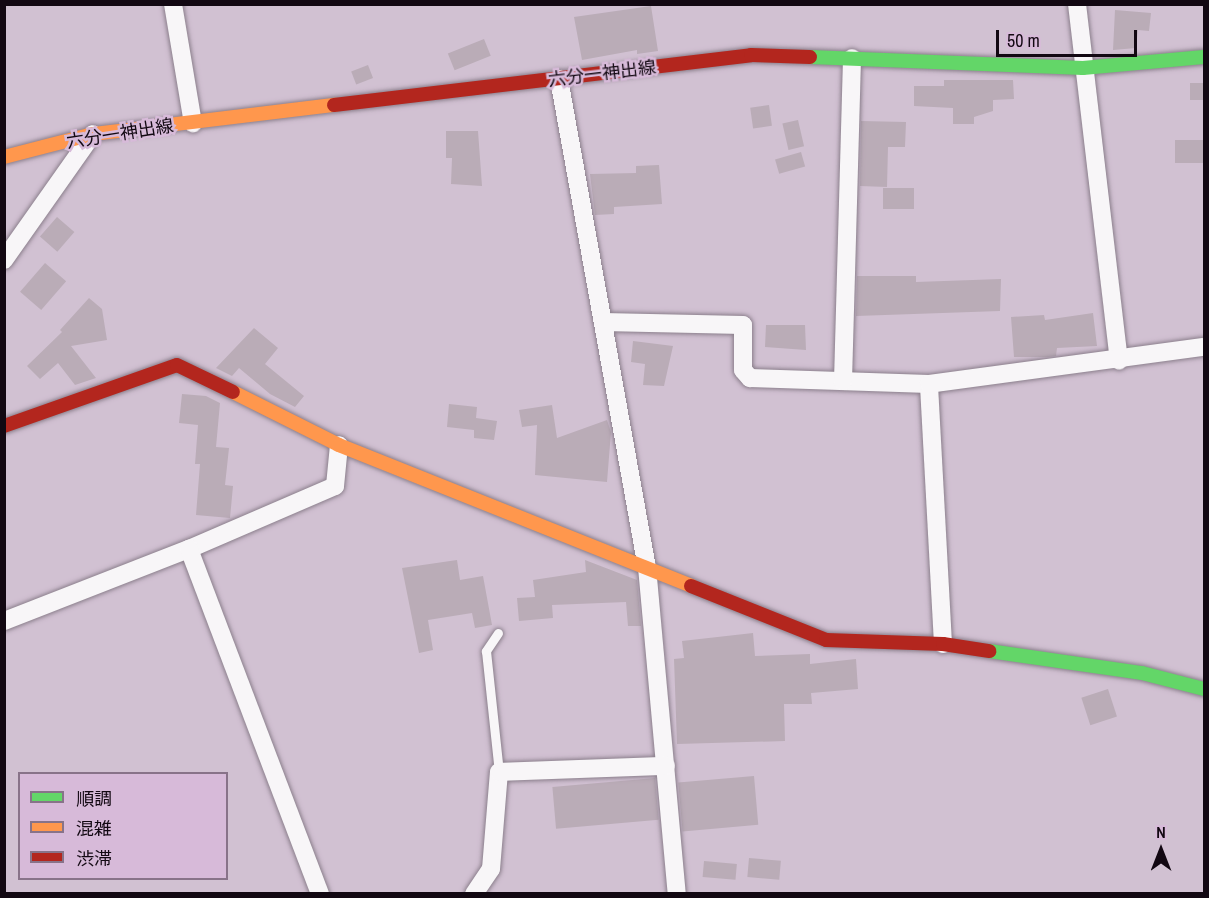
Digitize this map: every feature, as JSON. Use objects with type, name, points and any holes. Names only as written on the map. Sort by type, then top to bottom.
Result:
[{"type":"street","points":[[173,4],[193,123]]},
{"type":"street","points":[[1077,4],[1119,361]]},
{"type":"street","name":"六分一神出線","points":[[4,157],[93,134],[751,55],[1083,68],[1204,57]]},
{"type":"street","points":[[843,381],[852,58]]},
{"type":"street","points":[[559,79],[647,567],[677,894]]},
{"type":"street","points":[[4,260],[93,134]]},
{"type":"street","points":[[603,322],[743,325],[743,370],[750,378],[929,384],[1119,361],[1204,347]]},
{"type":"street","points":[[4,426],[177,365],[339,445],[826,640],[943,644],[1142,673],[1204,689]]},
{"type":"street","points":[[929,384],[943,644]]},
{"type":"street","points":[[4,621],[189,549],[335,486],[339,445]]},
{"type":"street","points":[[189,549],[320,894]]},
{"type":"street","points":[[474,894],[491,869],[499,772],[666,766]]},
{"type":"lane","points":[[498,633],[486,651],[499,772]]},
{"type":"building","points":[[651,6],[658,51],[637,54],[637,50],[582,60],[574,17]]},
{"type":"building","points":[[1115,10],[1151,13],[1149,31],[1138,30],[1136,48],[1113,50]]},
{"type":"building","points":[[484,39],[491,56],[455,70],[448,54]]},
{"type":"building","points":[[368,65],[373,78],[356,85],[351,71]]},
{"type":"building","points":[[944,80],[1013,80],[1014,99],[993,100],[993,111],[974,117],[974,124],[953,124],[953,108],[914,106],[914,86],[944,86]]},
{"type":"building","points":[[1190,83],[1204,83],[1204,100],[1190,100]]},
{"type":"building","points":[[769,105],[772,126],[753,128],[750,108]]},
{"type":"building","points":[[798,120],[804,146],[788,150],[782,124]]},
{"type":"building","points":[[861,121],[906,122],[905,147],[888,147],[887,187],[860,186]]},
{"type":"building","points":[[446,131],[478,131],[482,186],[451,184],[452,158],[446,158]]},
{"type":"building","points":[[1175,140],[1204,140],[1204,163],[1175,163]]},
{"type":"building","points":[[801,152],[805,166],[779,174],[775,159]]},
{"type":"building","points":[[659,165],[662,204],[614,207],[614,214],[595,215],[590,174],[636,173],[636,166]]},
{"type":"building","points":[[883,188],[914,188],[914,209],[883,209]]},
{"type":"building","points":[[57,217],[74,232],[57,252],[40,237]]},
{"type":"building","points":[[45,263],[66,281],[41,310],[20,292]]},
{"type":"building","points":[[857,276],[916,276],[916,282],[1001,279],[1000,311],[856,316]]},
{"type":"building","points":[[89,298],[102,309],[107,340],[71,346],[96,378],[75,385],[58,363],[40,379],[27,366],[62,332],[60,330]]},
{"type":"building","points":[[1093,313],[1097,346],[1057,348],[1056,356],[1014,357],[1011,317],[1044,315],[1045,320]]},
{"type":"building","points":[[766,325],[805,325],[806,350],[765,347]]},
{"type":"building","points":[[254,328],[278,348],[265,364],[304,396],[295,407],[270,394],[239,368],[232,376],[216,368]]},
{"type":"building","points":[[633,341],[673,346],[664,386],[643,385],[645,364],[631,362]]},
{"type":"building","points":[[182,394],[206,396],[220,403],[216,447],[229,448],[225,485],[233,486],[230,518],[196,515],[200,464],[195,464],[198,425],[179,423]]},
{"type":"building","points":[[449,404],[477,407],[476,418],[497,421],[494,440],[474,438],[474,430],[447,427]]},
{"type":"building","points":[[552,405],[557,438],[607,420],[611,432],[607,482],[535,475],[537,425],[522,427],[519,410]]},
{"type":"building","points":[[457,560],[460,580],[483,576],[492,625],[475,628],[472,613],[428,620],[433,650],[419,653],[402,568]]},
{"type":"building","points":[[585,560],[637,580],[641,626],[628,626],[626,602],[552,605],[553,618],[519,621],[517,598],[535,597],[533,580],[586,572]]},
{"type":"building","points":[[753,633],[755,656],[810,654],[810,664],[856,659],[858,689],[811,693],[812,704],[784,704],[785,741],[677,744],[674,659],[684,658],[682,641]]},
{"type":"building","points":[[1108,689],[1117,717],[1090,725],[1081,698]]},
{"type":"building","points":[[754,776],[758,825],[683,831],[678,783]]},
{"type":"building","points":[[655,778],[659,820],[556,829],[552,787]]},
{"type":"building","points":[[749,858],[781,861],[779,880],[747,877]]},
{"type":"building","points":[[704,861],[737,864],[735,880],[703,877]]},
{"type":"traffic: fast","points":[[810,57],[1083,68],[1204,57]]},
{"type":"traffic: fast","points":[[989,651],[1142,673],[1204,689]]},
{"type":"traffic: slow","points":[[4,157],[93,134],[334,105]]},
{"type":"traffic: slow","points":[[233,392],[339,445],[691,586]]},
{"type":"traffic: jam","points":[[334,105],[751,55],[810,57]]},
{"type":"traffic: jam","points":[[4,426],[177,365],[233,392]]},
{"type":"traffic: jam","points":[[691,586],[826,640],[943,644],[989,651]]}]
